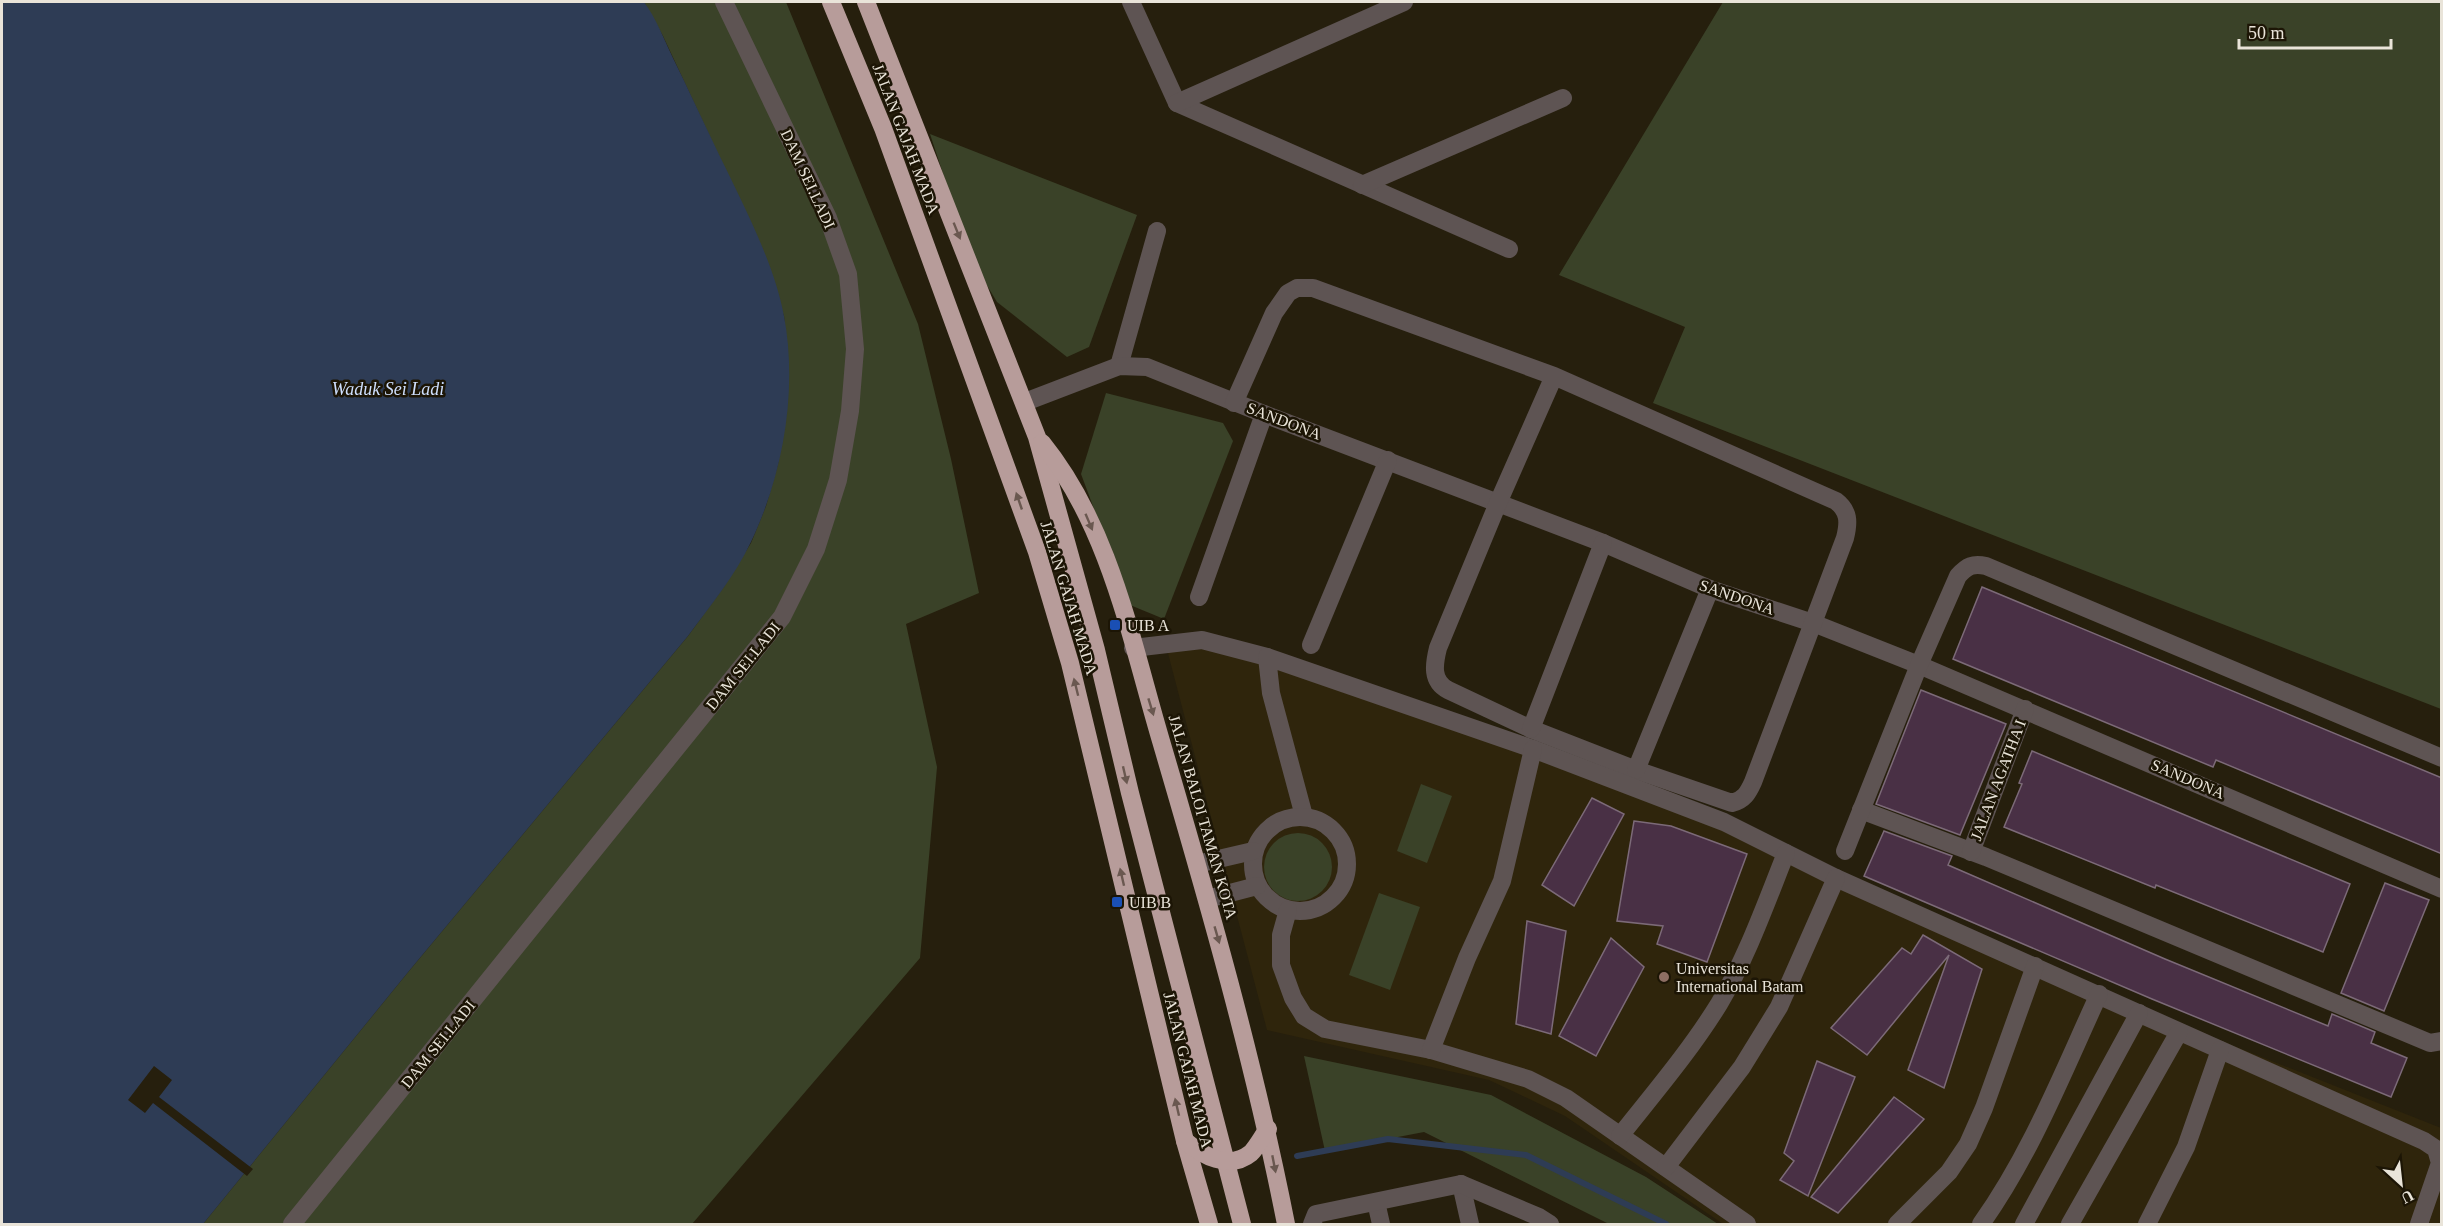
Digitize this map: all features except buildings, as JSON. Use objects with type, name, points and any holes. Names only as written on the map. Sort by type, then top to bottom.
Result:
[{"type":"highway","name":"JALAN GAJAH MADA","points":[[831,2],[887,139],[1037,552],[1070,663],[1185,1141],[1209,1224]]},
{"type":"highway","name":"JALAN GAJAH MADA","points":[[866,2],[1037,437],[1096,650],[1130,793],[1242,1224]]},
{"type":"highway","name":"JALAN BALOI TAMAN KOTA","points":[[1037,437],[1058,462],[1080,498],[1114,582],[1207,899],[1268,1129],[1286,1224]]},
{"type":"highway","points":[[1185,1141],[1201,1154],[1214,1160],[1233,1160],[1250,1154],[1268,1129]]},
{"type":"street","name":"DAM SEI.LADI","points":[[292,1224],[782,617],[816,549],[838,480],[850,411],[855,349],[848,274],[828,218],[724,2]]},
{"type":"street","points":[[1131,2],[1177,103],[1509,249]]},
{"type":"street","points":[[1177,103],[1404,2]]},
{"type":"street","points":[[1362,185],[1563,98]]},
{"type":"street","points":[[1119,366],[1157,231]]},
{"type":"street","points":[[1234,402],[1274,313],[1288,293],[1297,288],[1313,288],[1554,376],[1844,506],[1848,524],[1845,538],[1753,782],[1741,801],[1732,803],[1636,770],[1531,729],[1440,686],[1434,671],[1438,648],[1554,376]]},
{"type":"street","name":"SANDONA","points":[[1025,402],[1119,366],[1147,367],[1603,543],[1710,589],[1813,623],[1919,665],[2442,889]]},
{"type":"street","points":[[1199,597],[1264,414]]},
{"type":"street","points":[[1311,645],[1388,460]]},
{"type":"street","points":[[1531,729],[1603,543]]},
{"type":"street","points":[[1845,851],[1919,665],[1958,576],[1966,567],[1976,564],[1986,566],[2442,758]]},
{"type":"street","points":[[1636,770],[1710,589]]},
{"type":"street","points":[[1133,648],[1202,640],[1267,657],[1533,749],[1724,822],[1836,878],[2424,1141],[2436,1149],[2440,1163],[2419,1224]]},
{"type":"street","points":[[1267,657],[1271,693],[1304,816]]},
{"type":"street","name":"JALAN AGATHA I","points":[[1971,852],[2025,709]]},
{"type":"street","points":[[1431,1050],[1462,969],[1502,881],[1533,749]]},
{"type":"street","points":[[1861,810],[1971,852],[2430,1043],[2442,1041]]},
{"type":"street","points":[[1304,816],[1319,820],[1332,829],[1342,841],[1347,856],[1347,872],[1342,887],[1332,899],[1319,908],[1304,912],[1288,910],[1275,906],[1257,886],[1252,869],[1253,851],[1260,837],[1272,825],[1287,818],[1304,816]]},
{"type":"street","points":[[1197,864],[1253,851]]},
{"type":"street","points":[[1620,1136],[1702,1029],[1719,1002],[1738,967],[1786,853]]},
{"type":"street","points":[[1666,1167],[1742,1067],[1779,1007],[1836,878]]},
{"type":"street","points":[[1207,899],[1257,886]]},
{"type":"street","points":[[1288,910],[1281,935],[1281,964],[1293,998],[1304,1016],[1325,1029],[1431,1050],[1528,1079],[1566,1098],[1747,1224]]},
{"type":"street","points":[[1897,1224],[1949,1172],[1968,1144],[1984,1108],[2035,966]]},
{"type":"street","points":[[1981,1224],[2005,1191],[2041,1121],[2099,994]]},
{"type":"street","points":[[2024,1224],[2139,1013]]},
{"type":"street","points":[[2070,1224],[2179,1032]]},
{"type":"street","points":[[2146,1224],[2186,1147],[2220,1050]]},
{"type":"street","points":[[1469,1187],[1470,1224]]},
{"type":"street","points":[[1312,1224],[1316,1214],[1469,1187],[1539,1216],[1550,1224]]},
{"type":"street","points":[[1376,1202],[1381,1224]]},
{"type":"shaded area","name":"Universitas International Batam","points":[[1189,635],[1575,760],[2234,1046],[2441,1128],[2441,1224],[1723,1224],[1565,1116],[1489,1080],[1267,1030],[1165,642]]},
{"type":"green space","points":[[644,2],[786,2],[918,324],[951,459],[979,593],[906,624],[937,767],[920,958],[692,1224],[203,1224],[409,971],[688,636],[723,588],[751,543],[766,506],[778,464],[786,417],[788,364],[784,316],[759,242],[663,36]]},
{"type":"green space","points":[[1723,2],[2441,2],[2441,709],[1653,403],[1685,327],[1559,275]]},
{"type":"green space","points":[[930,134],[1137,215],[1089,347],[1067,357],[997,302],[971,259]]},
{"type":"green space","points":[[1106,393],[1223,423],[1233,441],[1164,619],[1130,605],[1081,474]]},
{"type":"green space","points":[[1421,784],[1452,796],[1427,863],[1397,851]]},
{"type":"green space","points":[[1298,833],[1311,836],[1322,843],[1329,854],[1332,867],[1329,880],[1322,891],[1311,898],[1298,901],[1285,898],[1274,891],[1267,880],[1264,867],[1267,854],[1274,843],[1285,836]]},
{"type":"green space","points":[[1379,893],[1420,907],[1390,990],[1349,975]]},
{"type":"green space","points":[[1304,1056],[1491,1095],[1646,1177],[1718,1224],[1609,1224],[1424,1132],[1325,1151]]},
{"type":"water","name":"Waduk Sei Ladi","points":[[2,2],[644,2],[660,29],[764,250],[784,316],[789,373],[785,432],[772,489],[751,542],[738,567],[688,636],[409,971],[203,1224],[2,1224]]},
{"type":"pier","points":[[154,1066],[172,1080],[159,1097],[253,1169],[247,1176],[153,1103],[145,1113],[128,1100]]},
{"type":"waterway","points":[[1297,1156],[1388,1139],[1526,1155],[1666,1224]]},
{"type":"place","name":"UIB A","points":[[1115,625]]},
{"type":"place","name":"UIB B","points":[[1117,902]]},
{"type":"place","name":"Universitas International Batam","points":[[1664,977]]}]
